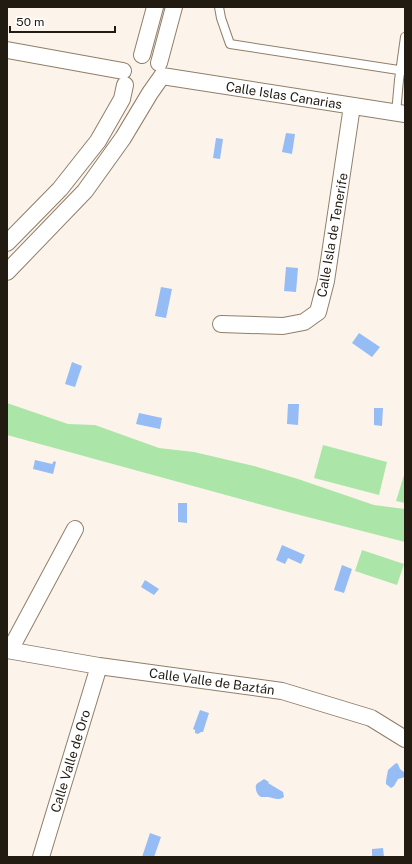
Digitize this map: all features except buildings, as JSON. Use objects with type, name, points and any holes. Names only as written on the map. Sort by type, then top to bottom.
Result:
[{"type":"street","points":[[7,243],[60,188],[98,141],[122,98],[124,78],[142,55],[155,7]]},
{"type":"street","points":[[7,272],[85,191],[123,138],[150,93],[161,70],[174,7]]},
{"type":"street","points":[[7,50],[124,78],[136,94],[150,93]]},
{"type":"street","name":"Calle Islas Canarias","points":[[142,55],[161,70],[352,106],[401,113]]},
{"type":"street","name":"Calle Isla de Tenerife","points":[[221,324],[283,326],[304,322],[318,312],[326,281],[352,106]]},
{"type":"street","name":"Calle Valle de Baztán","points":[[75,529],[8,650],[99,666],[282,691],[371,718],[405,739]]},
{"type":"street","name":"Calle Valle de Oro","points":[[40,857],[99,666]]},
{"type":"lane","points":[[219,7],[221,18],[230,44],[403,70]]},
{"type":"lane","points":[[401,113],[399,80],[403,70],[405,37]]},
{"type":"green space","points":[[7,403],[68,424],[95,425],[159,448],[194,452],[254,466],[298,479],[374,505],[405,509],[405,542],[288,512],[7,435]]},
{"type":"green space","points":[[323,445],[387,462],[379,495],[314,478]]},
{"type":"green space","points":[[405,472],[405,503],[396,501]]},
{"type":"green space","points":[[362,550],[404,564],[397,585],[355,571]]},
{"type":"water","points":[[286,133],[295,134],[292,154],[282,152]]},
{"type":"water","points":[[216,138],[223,139],[220,159],[213,158]]},
{"type":"water","points":[[286,267],[298,268],[296,292],[284,291]]},
{"type":"water","points":[[161,287],[172,289],[166,318],[155,316]]},
{"type":"water","points":[[359,333],[380,347],[372,357],[352,343]]},
{"type":"water","points":[[72,362],[82,366],[75,387],[65,384]]},
{"type":"water","points":[[288,404],[299,404],[298,425],[287,424]]},
{"type":"water","points":[[374,408],[383,408],[382,426],[374,425]]},
{"type":"water","points":[[139,413],[162,418],[160,429],[136,424]]},
{"type":"water","points":[[35,460],[52,464],[54,461],[56,462],[53,474],[33,469]]},
{"type":"water","points":[[178,503],[187,503],[187,523],[178,522]]},
{"type":"water","points":[[282,545],[305,555],[301,564],[288,558],[285,564],[276,560]]},
{"type":"water","points":[[342,565],[352,569],[344,593],[334,590]]},
{"type":"water","points":[[145,580],[159,589],[154,595],[141,587]]},
{"type":"water","points":[[200,710],[209,713],[203,732],[198,734],[195,733],[195,730],[193,729]]},
{"type":"water","points":[[396,763],[405,773],[405,777],[398,779],[391,788],[386,784],[388,770]]},
{"type":"water","points":[[264,779],[283,792],[284,797],[278,799],[261,797],[257,792],[256,785]]},
{"type":"water","points":[[150,833],[161,837],[154,857],[142,857]]},
{"type":"water","points":[[383,848],[384,857],[372,857],[372,849]]}]
